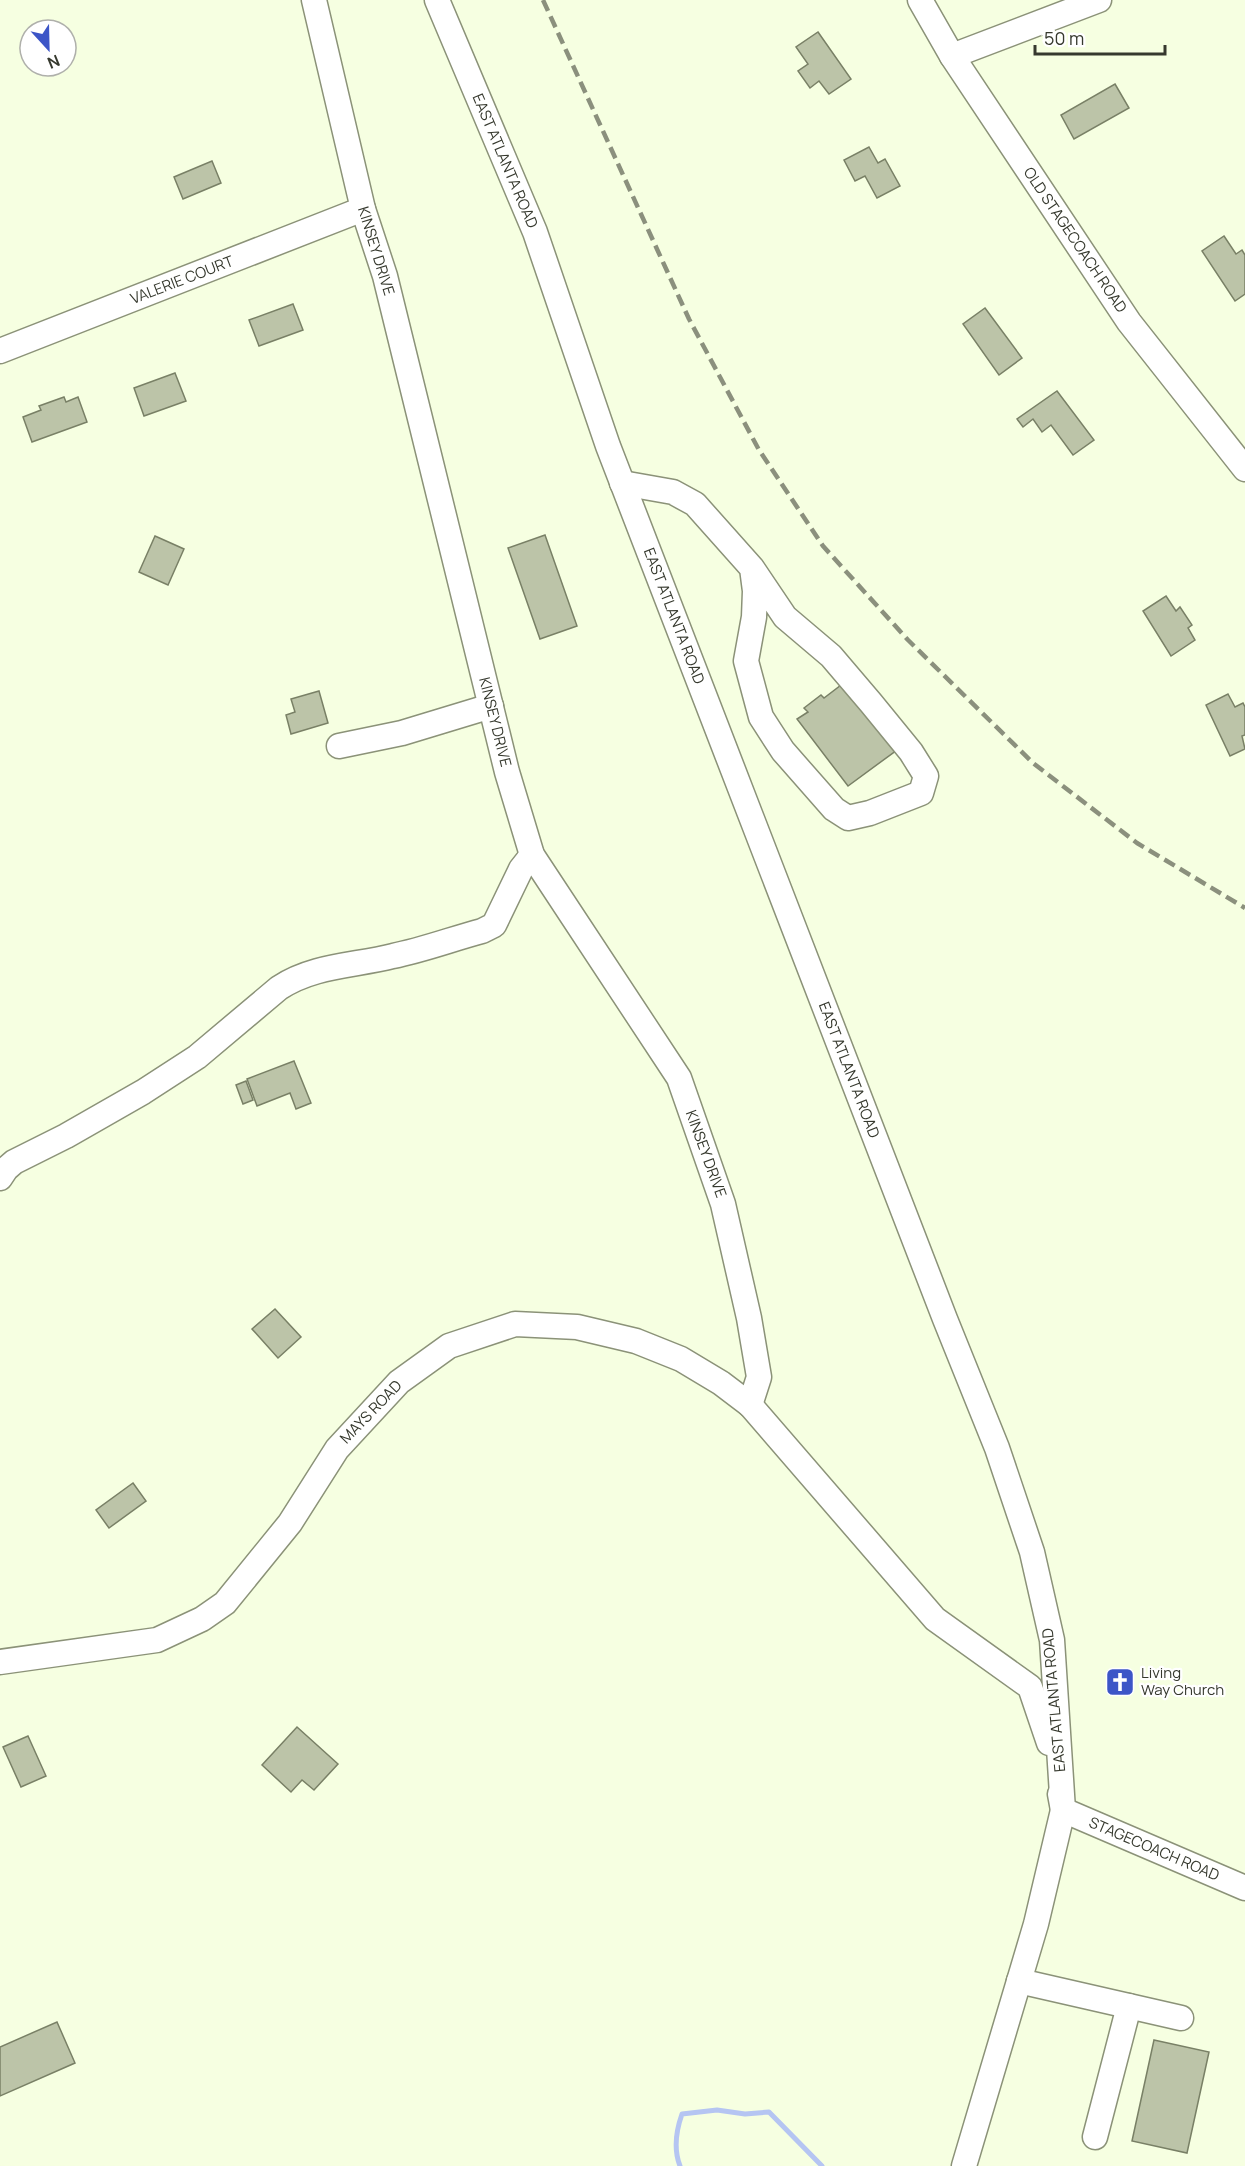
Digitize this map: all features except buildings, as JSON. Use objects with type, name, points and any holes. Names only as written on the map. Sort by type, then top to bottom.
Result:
[{"type":"street","name":"KINSEY DRIVE","points":[[314,0],[363,209],[385,276],[507,772],[532,855],[679,1078],[723,1204],[749,1318],[759,1377],[750,1405]]},
{"type":"street","name":"EAST ATLANTA ROAD","points":[[437,0],[535,232],[622,483],[945,1319],[998,1448],[1032,1552],[1052,1640],[1063,1810],[1036,1924],[964,2166]]},
{"type":"street","name":"OLD STAGECOACH ROAD","points":[[920,0],[952,56],[1129,322],[1245,469]]},
{"type":"street","points":[[952,56],[1099,0]]},
{"type":"street","name":"VALERIE COURT","points":[[0,351],[363,209]]},
{"type":"street","points":[[622,483],[673,492],[695,504],[752,568],[784,617],[831,656],[911,752],[926,776],[921,793],[870,813],[848,818],[834,809],[783,751],[761,717],[746,661],[753,626],[755,591],[752,568]]},
{"type":"street","points":[[753,626],[784,617]]},
{"type":"street","points":[[339,746],[402,733],[491,706]]},
{"type":"street","points":[[0,1178],[14,1162],[66,1136],[143,1092],[197,1057],[291,980],[314,970],[393,956],[482,931],[494,925],[521,869],[532,855]]},
{"type":"street","name":"MAYS ROAD","points":[[0,1662],[157,1640],[202,1619],[225,1603],[290,1522],[337,1449],[399,1382],[450,1346],[515,1324],[577,1327],[636,1341],[681,1359],[721,1383],[750,1405],[935,1619],[1030,1688],[1047,1733],[1063,1810]]},
{"type":"street","name":"STAGECOACH ROAD","points":[[1063,1810],[1245,1888]]},
{"type":"street","points":[[1019,1981],[1181,2018]]},
{"type":"street","points":[[1095,2137],[1129,2006]]},
{"type":"waterway","points":[[680,2166],[676,2140],[682,2114],[717,2110],[745,2114],[769,2112],[822,2166]]},
{"type":"railway","points":[[543,0],[689,319],[759,450],[823,546],[908,640],[1033,763],[1137,843],[1245,908]]},
{"type":"place","name":"Living Way Church","points":[[1120,1682]]}]
